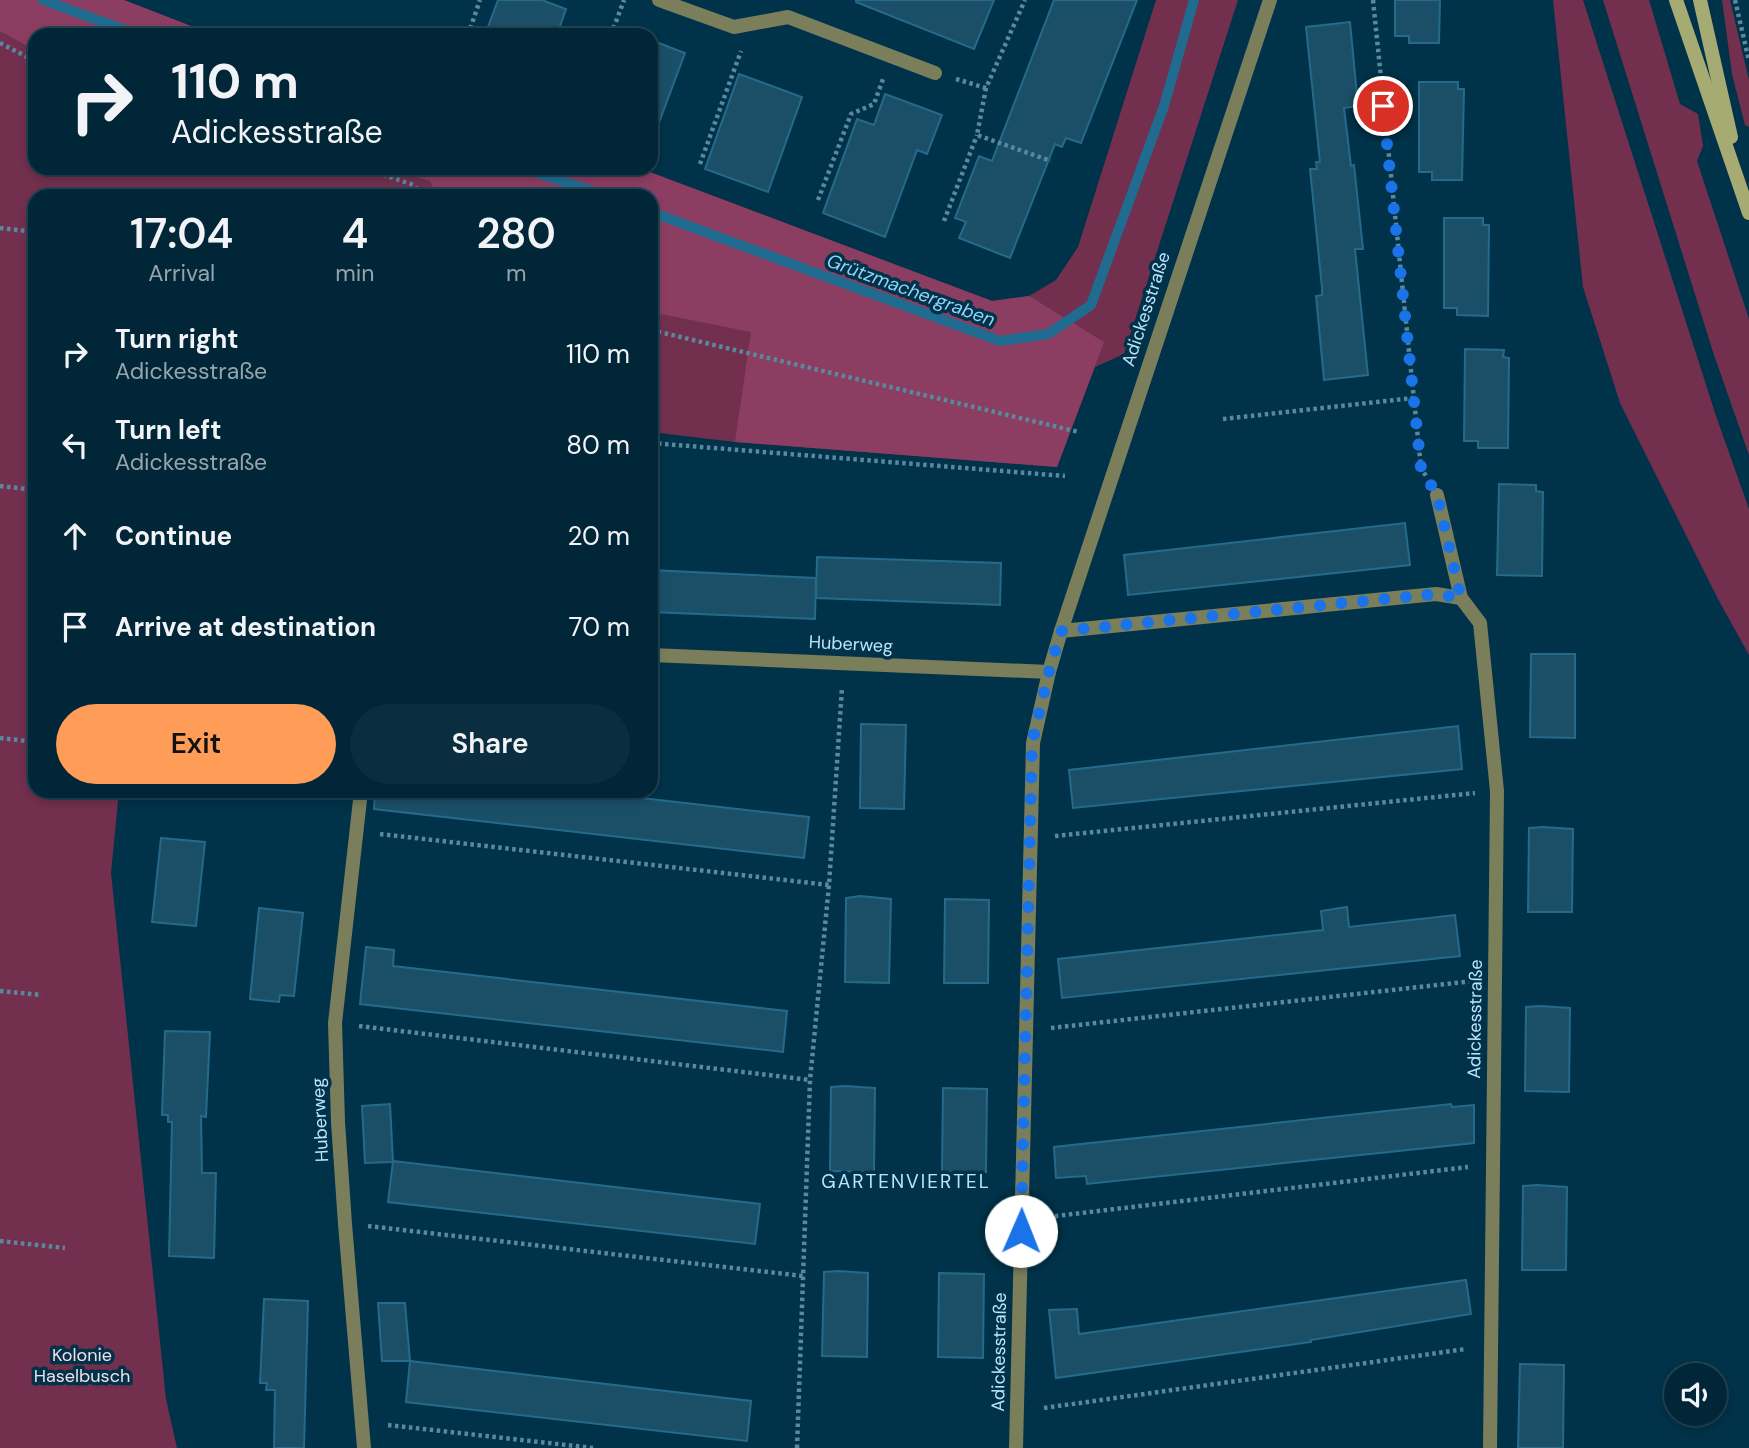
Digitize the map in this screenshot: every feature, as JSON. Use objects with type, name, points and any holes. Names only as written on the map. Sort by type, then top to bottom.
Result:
[{"type":"main road","points":[[1676,0],[1749,211]]},
{"type":"main road","points":[[1700,0],[1749,211]]},
{"type":"street","points":[[660,0],[734,27],[789,17],[935,73]]},
{"type":"street","name":"Adickesstraße","points":[[1016,1448],[1032,743],[1061,631],[1270,0]]},
{"type":"street","name":"Adickesstraße","points":[[1437,495],[1461,598],[1480,623],[1497,791],[1490,1448]]},
{"type":"street","points":[[1061,631],[1436,594],[1461,598]]},
{"type":"street","name":"Huberweg","points":[[658,655],[1049,672]]},
{"type":"street","name":"Huberweg","points":[[360,798],[335,1023],[343,1198],[364,1448]]},
{"type":"path","points":[[470,28],[480,0]]},
{"type":"path","points":[[614,28],[624,0]]},
{"type":"path","points":[[944,221],[977,135],[986,88],[1025,0]]},
{"type":"path","points":[[1373,0],[1421,468],[1437,495]]},
{"type":"path","points":[[1735,0],[1749,61]]},
{"type":"path","points":[[700,164],[751,24]]},
{"type":"path","points":[[0,43],[28,57]]},
{"type":"path","points":[[818,200],[851,114],[874,104],[892,55]]},
{"type":"path","points":[[935,73],[986,88]]},
{"type":"path","points":[[977,135],[1051,161]]},
{"type":"path","points":[[384,175],[414,185],[417,189]]},
{"type":"path","points":[[0,228],[28,231]]},
{"type":"path","points":[[658,332],[1079,432]]},
{"type":"path","points":[[1223,419],[1413,398]]},
{"type":"path","points":[[658,444],[1065,476]]},
{"type":"path","points":[[0,486],[28,489]]},
{"type":"path","points":[[797,1448],[810,1080],[829,885],[843,680]]},
{"type":"path","points":[[0,738],[28,741]]},
{"type":"path","points":[[1055,836],[1497,791]]},
{"type":"path","points":[[372,833],[829,885]]},
{"type":"path","points":[[1051,1028],[1494,978]]},
{"type":"path","points":[[0,991],[42,995]]},
{"type":"path","points":[[354,1026],[810,1080]]},
{"type":"path","points":[[1048,1217],[1493,1164]]},
{"type":"path","points":[[360,1225],[803,1276]]},
{"type":"path","points":[[0,1241],[65,1248]]},
{"type":"path","points":[[1044,1408],[1491,1345]]},
{"type":"path","points":[[383,1424],[593,1448]]},
{"type":"green space","name":"Kolonie Haselbusch","points":[[0,0],[124,0],[196,28],[28,28],[28,175],[658,175],[992,301],[1029,296],[1056,280],[1078,247],[1156,0],[1238,0],[1124,354],[1095,367],[1057,467],[735,442],[658,433],[658,189],[28,189],[28,798],[118,798],[111,873],[166,1399],[177,1448],[0,1448]]},
{"type":"green space","points":[[1553,0],[1583,0],[1716,416],[1749,509],[1749,655],[1620,403],[1583,287]]},
{"type":"green space","points":[[1603,0],[1649,0],[1680,104],[1698,114],[1703,146],[1697,161],[1749,319],[1749,455],[1713,352]]},
{"type":"green space","points":[[1722,0],[1730,0],[1749,80],[1749,127],[1745,125],[1732,74]]},
{"type":"shaded area","points":[[0,0],[124,0],[196,28],[28,28],[28,46],[0,31]]},
{"type":"shaded area","points":[[411,175],[658,175],[992,301],[1029,296],[1104,342],[1057,467],[735,442],[751,332],[658,313],[658,189],[434,189],[430,181]]},
{"type":"building","points":[[498,0],[542,0],[566,9],[559,28],[488,28]]},
{"type":"building","points":[[856,0],[994,0],[974,49]]},
{"type":"building","points":[[1054,0],[1137,0],[1081,143],[1066,138],[1062,147],[1055,144],[1010,258],[959,238],[966,222],[955,218],[979,156],[992,161]]},
{"type":"building","points":[[1395,0],[1440,0],[1439,43],[1409,43],[1409,36],[1395,36]]},
{"type":"building","points":[[1350,22],[1358,106],[1344,108],[1351,166],[1354,165],[1363,249],[1355,249],[1368,375],[1324,380],[1316,296],[1322,295],[1322,288],[1310,169],[1317,169],[1316,162],[1320,162],[1306,27]]},
{"type":"building","points":[[658,43],[685,53],[658,125]]},
{"type":"building","points":[[739,74],[802,97],[768,192],[705,169]]},
{"type":"building","points":[[1419,82],[1458,82],[1458,89],[1464,89],[1462,180],[1432,180],[1432,172],[1419,172]]},
{"type":"building","points":[[885,94],[942,115],[927,154],[917,150],[885,237],[823,213],[857,119],[874,125]]},
{"type":"building","points":[[1444,218],[1483,218],[1483,225],[1489,225],[1488,316],[1457,315],[1457,308],[1444,308]]},
{"type":"building","points":[[1465,349],[1504,350],[1503,357],[1509,358],[1508,448],[1478,448],[1478,441],[1464,441]]},
{"type":"building","points":[[1499,484],[1536,485],[1536,491],[1543,492],[1542,576],[1497,575]]},
{"type":"building","points":[[1405,523],[1410,565],[1128,595],[1124,555]]},
{"type":"building","points":[[817,557],[1001,563],[1000,605],[816,598]]},
{"type":"building","points":[[658,570],[816,578],[815,619],[658,612]]},
{"type":"building","points":[[1531,654],[1575,654],[1575,738],[1530,737]]},
{"type":"building","points":[[861,724],[906,725],[904,809],[860,808]]},
{"type":"building","points":[[1458,726],[1462,769],[1073,808],[1069,770]]},
{"type":"building","points":[[375,798],[642,798],[809,817],[804,858],[374,809]]},
{"type":"building","points":[[1529,828],[1573,829],[1572,912],[1528,912]]},
{"type":"building","points":[[161,838],[205,842],[196,926],[152,922]]},
{"type":"building","points":[[860,896],[891,899],[889,983],[845,982],[846,898]]},
{"type":"building","points":[[945,899],[989,900],[988,983],[944,983]]},
{"type":"building","points":[[1347,907],[1349,927],[1455,915],[1460,956],[1062,998],[1058,959],[1323,930],[1321,911]]},
{"type":"building","points":[[259,908],[303,913],[294,996],[280,995],[279,1002],[250,999]]},
{"type":"building","points":[[366,947],[394,950],[393,966],[787,1011],[783,1052],[360,1004]]},
{"type":"building","points":[[1526,1007],[1570,1008],[1569,1092],[1525,1091]]},
{"type":"building","points":[[165,1031],[210,1032],[206,1117],[201,1116],[202,1173],[216,1173],[214,1258],[169,1256],[172,1122],[168,1122],[168,1115],[162,1115]]},
{"type":"building","points":[[831,1087],[875,1088],[874,1172],[830,1171]]},
{"type":"building","points":[[943,1088],[987,1089],[986,1172],[942,1172]]},
{"type":"building","points":[[390,1104],[393,1162],[365,1163],[362,1106]]},
{"type":"building","points":[[1451,1104],[1452,1107],[1474,1105],[1474,1143],[1087,1184],[1086,1176],[1056,1178],[1054,1147]]},
{"type":"building","points":[[393,1161],[760,1204],[755,1244],[388,1202]]},
{"type":"building","points":[[1523,1186],[1567,1187],[1566,1270],[1522,1270]]},
{"type":"building","points":[[824,1272],[868,1273],[867,1357],[822,1356]]},
{"type":"building","points":[[939,1273],[984,1274],[983,1358],[938,1357]]},
{"type":"building","points":[[1466,1280],[1471,1314],[1311,1342],[1056,1378],[1049,1310],[1077,1309],[1079,1334]]},
{"type":"building","points":[[264,1299],[308,1301],[304,1448],[274,1448],[275,1390],[266,1390],[267,1383],[260,1383]]},
{"type":"building","points":[[378,1303],[405,1303],[410,1361],[382,1361]]},
{"type":"building","points":[[410,1361],[751,1401],[747,1441],[406,1402]]},
{"type":"building","points":[[1520,1364],[1564,1365],[1563,1448],[1518,1448]]},
{"type":"waterway","name":"Grützmachergraben","points":[[43,0],[120,28]]},
{"type":"waterway","name":"Grützmachergraben","points":[[658,215],[1000,341],[1048,334],[1091,305],[1164,106],[1194,0]]},
{"type":"waterway","name":"Grützmachergraben","points":[[543,175],[586,189]]},
{"type":"district","name":"GARTENVIERTEL","points":[[906,1181]]},
{"type":"route","points":[[1021,1231],[1032,743],[1061,631],[1436,594],[1461,598],[1437,495],[1421,468],[1383,106]]}]
